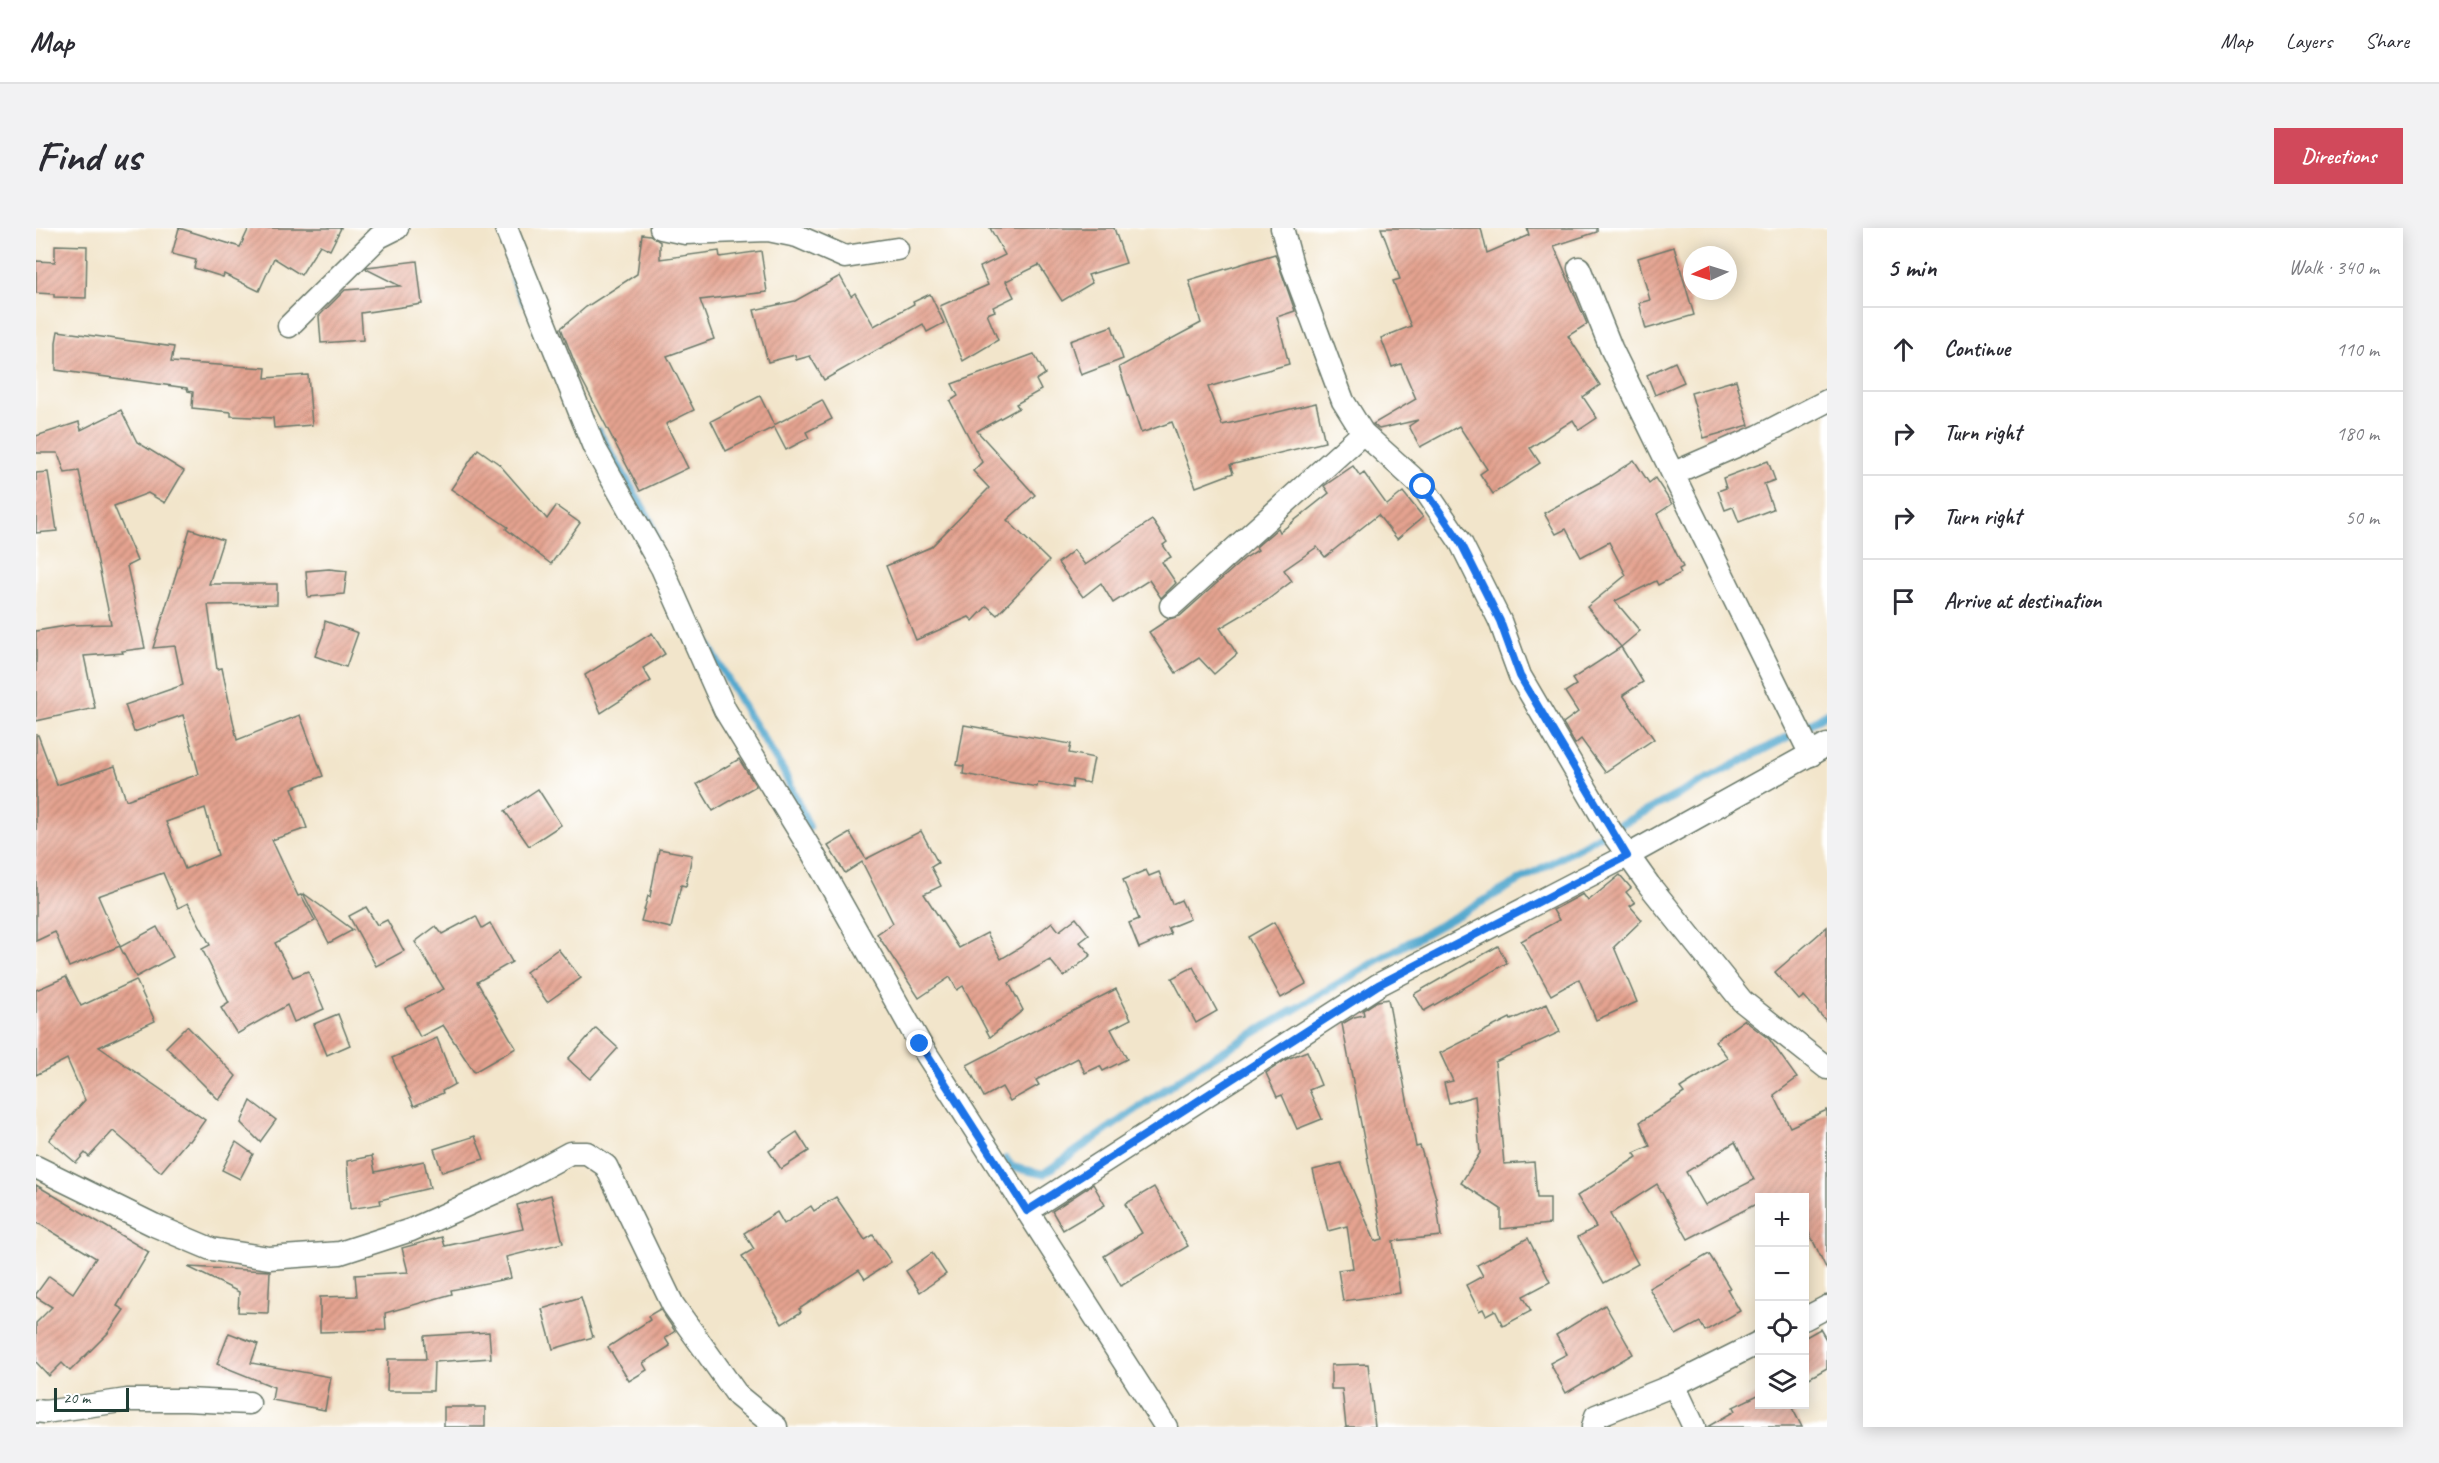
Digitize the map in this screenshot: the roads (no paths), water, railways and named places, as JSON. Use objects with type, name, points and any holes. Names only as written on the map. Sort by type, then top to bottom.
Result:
[{"type":"street","points":[[290,326],[379,237],[397,228]]},
{"type":"street","points":[[506,228],[594,447],[662,568],[725,710],[812,852],[920,1044],[1166,1427]]},
{"type":"street","points":[[662,228],[685,233],[768,230],[797,236],[845,257],[897,249]]},
{"type":"street","points":[[1282,228],[1292,265],[1343,401],[1363,433],[1423,487],[1461,543],[1500,621],[1520,676],[1627,856],[1742,1000],[1827,1068]]},
{"type":"street","points":[[1027,1211],[1378,985],[1627,856],[1819,750],[1611,348],[1579,268]]},
{"type":"street","points":[[1674,473],[1759,436],[1827,401]]},
{"type":"street","points":[[1171,606],[1363,433]]},
{"type":"street","points":[[36,1167],[154,1225],[211,1249],[269,1258],[340,1253],[411,1230],[509,1186],[570,1153],[587,1153],[606,1166],[673,1305],[738,1396],[776,1427]]},
{"type":"street","points":[[1809,1316],[1827,1307]]},
{"type":"street","points":[[1593,1427],[1596,1416],[1674,1385],[1755,1344]]},
{"type":"street","points":[[1674,1385],[1694,1427]]},
{"type":"street","points":[[36,1410],[45,1412],[127,1400],[249,1403]]},
{"type":"waterway","points":[[512,267],[515,284],[525,303]]},
{"type":"waterway","points":[[598,431],[650,520],[656,539]]},
{"type":"waterway","points":[[704,638],[784,772],[809,827]]},
{"type":"waterway","points":[[1006,1159],[1012,1167],[1043,1174],[1200,1065],[1385,956],[1610,830],[1799,731],[1827,713]]}]
